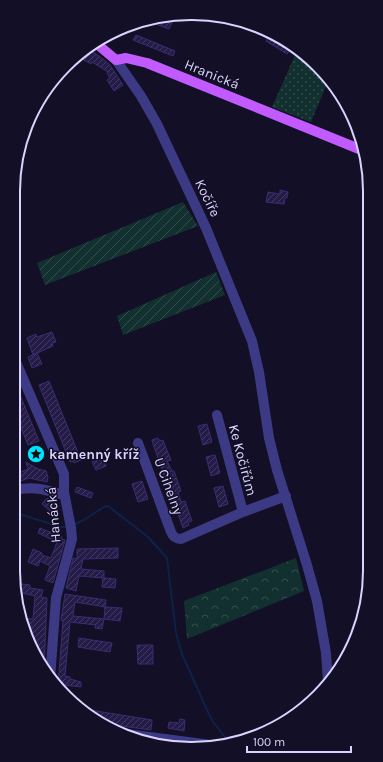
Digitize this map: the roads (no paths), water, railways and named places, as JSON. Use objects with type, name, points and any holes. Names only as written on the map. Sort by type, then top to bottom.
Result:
[{"type":"main road","points":[[100,47],[116,60]]},
{"type":"main road","name":"Hranická","points":[[116,60],[126,58],[147,63],[357,148]]},
{"type":"street","name":"Kočíře","points":[[116,60],[141,96],[157,124],[206,228],[252,341],[270,438],[317,601],[326,653],[328,676]]},
{"type":"street","name":"Hanácká","points":[[20,371],[64,474],[64,495],[71,525],[72,543],[55,603],[51,669]]},
{"type":"street","name":"Ke Kočiřům","points":[[217,415],[243,512]]},
{"type":"street","name":"U Cihelny","points":[[138,443],[171,532],[175,538],[181,539],[243,512]]},
{"type":"street","points":[[20,489],[45,489],[64,495]]},
{"type":"street","points":[[243,512],[286,496]]},
{"type":"street","points":[[152,737],[188,742]]},
{"type":"waterway","points":[[73,525],[108,506],[148,537],[167,558],[176,633],[182,654],[213,722],[227,738]]},
{"type":"waterway","points":[[20,514],[61,527],[67,527]]},
{"type":"place","name":"kamenný kříž","points":[[36,454]]}]
